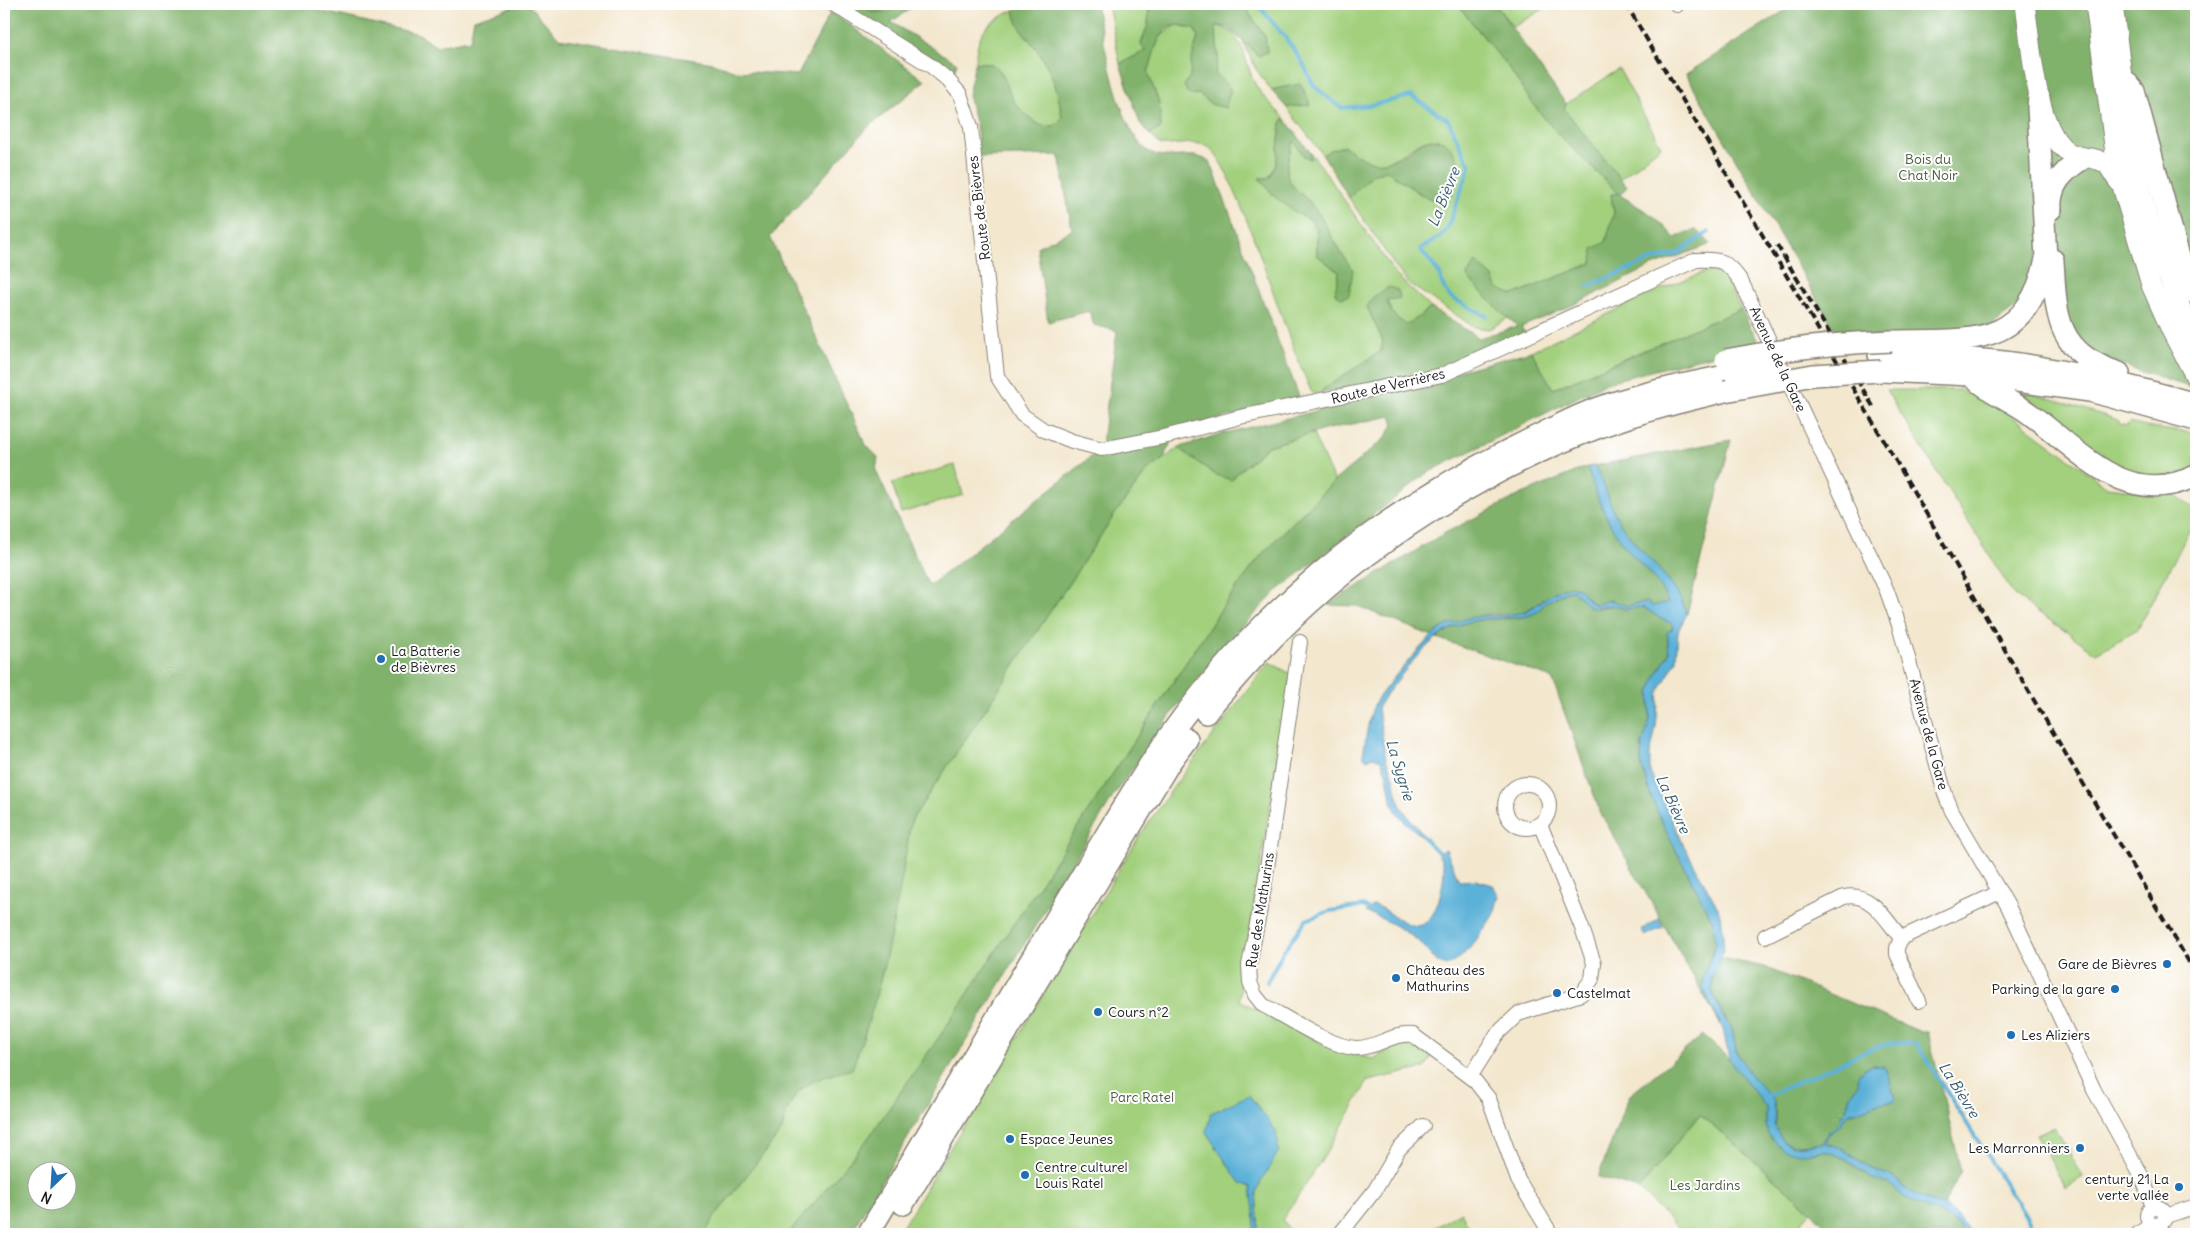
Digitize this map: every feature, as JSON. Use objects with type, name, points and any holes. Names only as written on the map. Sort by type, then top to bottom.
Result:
[{"type":"highway","points":[[2122,77],[2134,91],[2179,257],[2196,294]]},
{"type":"highway","points":[[868,1234],[941,1109],[1155,757],[1197,700],[1244,645],[1310,580],[1348,549],[1412,504],[1467,471],[1593,410],[1651,393],[1664,378],[1729,375],[1813,375],[1884,356],[1981,338],[2012,323],[2034,296],[2041,281],[2046,259],[2039,97]]},
{"type":"highway","points":[[2082,158],[2063,172],[2050,198],[2058,318],[2067,338],[2082,354],[2098,364],[2130,376],[2138,388]]},
{"type":"highway","points":[[885,1234],[953,1118],[1170,762],[1212,705],[1300,610],[1333,581],[1390,538],[1452,497],[1536,453],[1602,425],[1649,410],[1784,349],[1841,343],[1884,356],[1972,375],[2090,391],[2196,420]]},
{"type":"highway","points":[[1884,356],[1946,358],[2042,367],[2138,388],[2191,403]]},
{"type":"highway","points":[[1972,375],[1983,387],[2014,402],[2114,478],[2143,486],[2157,486],[2185,481],[2196,476]]},
{"type":"main road","points":[[2025,4],[2039,97],[2053,136],[2068,152],[2082,158],[2094,158],[2106,164],[2122,186]]},
{"type":"main road","points":[[2095,4],[2115,153],[2122,186],[2151,285],[2172,332],[2196,378]]},
{"type":"main road","points":[[2113,4],[2133,156],[2165,270],[2196,341]]},
{"type":"street","name":"Route de Bièvres","points":[[833,4],[931,66],[960,94],[971,127],[997,376],[1022,415],[1044,430],[1072,441]]},
{"type":"street","name":"Route de Verrières","points":[[1072,441],[1102,449],[1168,436],[1240,417],[1442,375],[1696,260],[1716,259]]},
{"type":"street","name":"Avenue de la Gare","points":[[1716,259],[1730,265],[1741,281],[1872,556],[1899,625],[1945,794],[1956,818],[2008,906],[2094,1090],[2143,1179],[2153,1207]]},
{"type":"street","name":"Rue des Mathurins","points":[[1300,642],[1264,888],[1249,965],[1250,982],[1255,995],[1263,1005],[1332,1041],[1349,1046],[1357,1048],[1378,1044],[1402,1033],[1413,1035],[1470,1077],[1489,1099],[1518,1180],[1529,1202],[1551,1234]]},
{"type":"street","points":[[1470,1077],[1497,1034],[1518,1014],[1581,994],[1592,979],[1594,963],[1540,824]]},
{"type":"street","points":[[1919,1001],[1897,954],[1901,938],[2000,892]]},
{"type":"street","points":[[1765,936],[1844,897],[1854,895],[1870,901],[1901,938]]},
{"type":"street","points":[[1340,1234],[1375,1190],[1399,1149],[1423,1126]]},
{"type":"street","points":[[2138,1234],[2152,1224],[2161,1224],[2166,1216],[2196,1206]]},
{"type":"street","points":[[2152,1224],[2147,1216],[2148,1211],[2153,1207],[2162,1208],[2166,1216]]},
{"type":"green space","points":[[4,4],[299,4],[299,6],[419,34],[436,46],[470,40],[474,19],[521,4],[528,4],[559,38],[713,63],[736,71],[798,75],[831,11],[925,81],[866,129],[770,237],[866,445],[878,457],[876,471],[929,586],[1101,449],[1117,331],[1094,325],[1089,311],[1048,322],[1037,247],[1072,230],[1059,155],[979,157],[977,129],[968,95],[975,63],[991,64],[996,67],[1003,76],[1016,104],[1035,122],[1044,126],[1054,126],[1062,118],[1058,95],[1047,66],[1018,24],[1014,10],[1032,4],[1097,4],[1097,12],[1116,90],[1131,130],[1141,145],[1157,155],[1195,156],[1210,161],[1300,399],[1178,429],[1162,460],[1147,471],[1115,514],[911,821],[901,884],[881,978],[852,1069],[814,1081],[797,1093],[786,1114],[782,1130],[716,1215],[704,1234],[4,1234]]},
{"type":"green space","points":[[843,4],[854,4],[873,12],[887,12],[900,4],[917,4],[891,22],[957,63],[953,74]]},
{"type":"green space","points":[[854,4],[900,4],[877,12],[859,8]]},
{"type":"green space","points":[[1108,4],[1145,4],[1149,9],[1148,25],[1141,44],[1145,51],[1120,64]]},
{"type":"green space","points":[[1145,4],[1246,4],[1249,13],[1265,36],[1267,52],[1259,56],[1228,28],[1216,25],[1218,59],[1215,73],[1231,89],[1225,108],[1211,104],[1199,94],[1189,95],[1184,86],[1190,76],[1191,62],[1198,36],[1194,29],[1178,25],[1171,27],[1161,36],[1148,72],[1159,103],[1161,128],[1149,134],[1140,123],[1120,64],[1145,51],[1141,44],[1148,25],[1149,9]]},
{"type":"green space","points":[[1246,4],[1457,4],[1508,67],[1533,104],[1555,131],[1620,195],[1611,194],[1614,213],[1606,242],[1592,263],[1513,295],[1496,288],[1493,277],[1468,278],[1508,318],[1489,329],[1474,327],[1408,283],[1349,198],[1373,174],[1386,170],[1423,196],[1444,141],[1426,140],[1394,158],[1380,163],[1364,160],[1344,146],[1330,150],[1323,155],[1286,107],[1296,106],[1305,90],[1301,84],[1271,90],[1256,69],[1243,42],[1259,56],[1265,36],[1249,13]]},
{"type":"green space","points":[[1457,4],[1495,4],[1566,104],[1564,109],[1627,187],[1620,195],[1655,217],[1675,238],[1695,229],[1711,244],[1650,267],[1571,306],[1521,327],[1525,333],[1439,372],[1325,392],[1322,390],[1381,351],[1383,341],[1367,307],[1373,297],[1389,287],[1398,290],[1400,298],[1387,301],[1392,313],[1401,321],[1409,324],[1431,308],[1479,338],[1518,326],[1502,313],[1468,278],[1467,275],[1476,262],[1493,277],[1497,288],[1513,295],[1592,263],[1593,249],[1606,242],[1614,213],[1611,194],[1619,194],[1555,131],[1533,104],[1508,67]]},
{"type":"green space","points":[[1495,4],[1552,4],[1513,27]]},
{"type":"green space","name":"Bois du Chat Noir","points":[[1795,4],[2196,4],[2196,389],[2138,371],[2085,350],[2061,308],[2030,296],[1982,333],[1839,337],[1686,74]]},
{"type":"green space","points":[[1014,10],[1018,24],[1047,66],[1058,95],[1062,118],[1054,126],[1039,124],[1020,108],[1013,100],[1003,76],[996,67],[991,64],[975,63],[978,43],[985,29]]},
{"type":"green space","points":[[1178,25],[1194,29],[1198,36],[1191,65],[1192,80],[1195,88],[1211,104],[1230,89],[1215,73],[1218,59],[1215,25],[1226,29],[1234,35],[1243,51],[1258,89],[1284,118],[1281,123],[1276,165],[1269,178],[1259,178],[1296,213],[1310,219],[1317,229],[1317,255],[1339,272],[1335,294],[1353,270],[1314,209],[1292,186],[1288,178],[1288,162],[1294,140],[1304,156],[1311,159],[1310,152],[1321,166],[1396,275],[1431,308],[1409,324],[1401,321],[1390,309],[1387,300],[1398,290],[1367,307],[1383,341],[1381,351],[1323,390],[1325,392],[1313,394],[1311,391],[1293,349],[1240,203],[1217,156],[1207,146],[1202,144],[1161,145],[1149,134],[1161,128],[1159,103],[1148,73],[1154,50],[1164,34]]},
{"type":"green space","points":[[1619,69],[1661,146],[1620,179],[1564,109],[1566,104]]},
{"type":"green space","points":[[1300,84],[1311,105],[1286,107],[1271,90]]},
{"type":"green space","points":[[1284,118],[1310,152],[1311,159],[1304,156],[1294,141],[1288,162],[1288,178],[1315,209],[1353,270],[1349,295],[1341,298],[1335,293],[1339,272],[1317,255],[1317,229],[1310,219],[1296,213],[1275,197],[1259,178],[1269,178],[1276,165],[1281,123]]},
{"type":"green space","points":[[1431,139],[1444,141],[1458,160],[1457,180],[1452,196],[1436,200],[1418,192],[1386,170],[1373,174],[1349,198],[1323,155],[1330,150],[1344,146],[1369,161],[1385,162],[1401,156]]},
{"type":"green space","points":[[1705,272],[1719,272],[1724,277],[1741,309],[1553,389],[1531,351],[1658,290]]},
{"type":"green space","points":[[1741,309],[1759,343],[1608,382],[1427,473],[1277,591],[1229,640],[1173,712],[1114,795],[850,1234],[788,1234],[867,1140],[942,1033],[1224,605],[1263,553],[1334,481],[1385,438],[1394,423],[1391,416],[1328,429],[1268,446],[1237,473],[1232,480],[1216,475],[1178,448],[1217,435],[1305,414],[1531,351],[1553,389]]},
{"type":"green space","points":[[1886,390],[1958,390],[1991,400],[2107,487],[2176,495],[2196,511],[2196,519],[2136,631],[2096,653],[2014,595]]},
{"type":"green space","points":[[2021,392],[2053,399],[2118,420],[2120,424],[2126,426],[2130,422],[2146,427],[2196,434],[2196,469],[2158,479],[2114,467]]},
{"type":"green space","points":[[1307,434],[1313,434],[1334,481],[1263,553],[1224,605],[942,1033],[867,1140],[788,1234],[704,1234],[716,1215],[782,1130],[785,1113],[795,1094],[813,1080],[831,1075],[863,1039],[882,974],[911,821],[1115,514],[1147,471],[1178,448],[1216,475],[1237,473],[1268,446]]},
{"type":"green space","points":[[1731,440],[1687,614],[1673,587],[1625,531],[1617,518],[1601,478],[1594,466]]},
{"type":"green space","points":[[955,465],[963,495],[901,513],[892,483]]},
{"type":"green space","points":[[1587,467],[1599,500],[1614,531],[1655,581],[1669,602],[1653,607],[1646,602],[1627,606],[1610,601],[1595,605],[1575,587],[1542,600],[1527,610],[1516,614],[1491,614],[1465,619],[1439,630],[1432,636],[1357,606],[1327,605],[1443,534],[1520,495]]},
{"type":"green space","points":[[1573,590],[1589,607],[1601,608],[1612,605],[1626,609],[1643,607],[1661,619],[1673,624],[1668,641],[1669,653],[1655,678],[1650,693],[1650,719],[1642,745],[1641,763],[1651,797],[1666,831],[1713,922],[1715,943],[1702,980],[1706,996],[1720,1024],[1600,812],[1552,678],[1437,638],[1452,628],[1468,622],[1516,618],[1533,614],[1544,603]]},
{"type":"green space","name":"Parc Ratel","points":[[1269,662],[1291,674],[1239,1000],[1335,1050],[1373,1059],[1403,1042],[1416,1044],[1432,1056],[1425,1068],[1368,1081],[1325,1155],[1282,1220],[1293,1234],[898,1234],[1140,835],[1175,785]]},
{"type":"green space","points":[[1721,958],[1764,967],[1921,1032],[1928,1032],[1961,1171],[1943,1206],[1903,1187],[1894,1177],[1870,1168],[1841,1148],[1825,1143],[1828,1135],[1840,1125],[1848,1114],[1880,1103],[1891,1102],[1896,1096],[1883,1066],[1873,1065],[1863,1069],[1858,1085],[1850,1094],[1847,1108],[1837,1125],[1827,1133],[1823,1143],[1794,1145],[1782,1140],[1775,1127],[1774,1108],[1740,1060],[1736,1051],[1733,1034],[1712,991],[1712,977]]},
{"type":"green space","points":[[1703,1035],[1729,1059],[1766,1107],[1766,1125],[1771,1139],[1807,1154],[1824,1150],[1846,1159],[1863,1174],[1889,1184],[1904,1197],[1954,1221],[1964,1234],[1833,1234],[1811,1211],[1700,1114],[1639,1189],[1598,1177],[1629,1096]]},
{"type":"green space","name":"Les Jardins","points":[[1700,1114],[1811,1211],[1792,1234],[1684,1234],[1639,1189]]},
{"type":"green space","points":[[2055,1127],[2083,1177],[2065,1187],[2036,1134]]},
{"type":"green space","points":[[1461,1212],[1472,1234],[1424,1234]]},
{"type":"water","points":[[1594,466],[1601,478],[1617,518],[1625,531],[1673,587],[1687,614],[1678,631],[1676,661],[1659,691],[1656,727],[1650,755],[1650,772],[1683,844],[1718,908],[1722,922],[1724,951],[1712,977],[1712,991],[1722,1015],[1732,1029],[1736,1051],[1749,1073],[1774,1101],[1774,1124],[1782,1140],[1793,1146],[1823,1143],[1827,1133],[1837,1125],[1847,1108],[1850,1094],[1858,1085],[1858,1075],[1863,1069],[1873,1065],[1883,1066],[1896,1096],[1893,1101],[1880,1103],[1848,1114],[1840,1125],[1828,1135],[1825,1143],[1841,1148],[1870,1168],[1894,1177],[1903,1187],[1943,1206],[1955,1214],[1972,1234],[1966,1234],[1954,1221],[1904,1197],[1889,1184],[1870,1178],[1846,1159],[1824,1150],[1799,1154],[1783,1150],[1768,1134],[1766,1107],[1729,1059],[1723,1029],[1703,989],[1703,975],[1711,958],[1715,943],[1713,922],[1666,831],[1651,797],[1641,763],[1642,745],[1650,719],[1650,693],[1655,678],[1669,653],[1667,632],[1672,630],[1673,624],[1661,619],[1643,607],[1626,609],[1612,605],[1589,607],[1573,590],[1544,603],[1536,613],[1523,616],[1483,619],[1462,624],[1449,630],[1427,646],[1399,678],[1378,708],[1386,759],[1394,778],[1401,807],[1427,840],[1405,822],[1396,811],[1381,760],[1373,757],[1366,759],[1363,755],[1369,722],[1375,703],[1414,654],[1444,627],[1473,617],[1526,611],[1559,590],[1573,587],[1580,589],[1589,601],[1595,605],[1610,600],[1627,606],[1646,602],[1653,606],[1668,602],[1655,581],[1614,531],[1599,500],[1587,467]]},
{"type":"water","points":[[1434,847],[1440,852],[1446,849],[1459,881],[1476,880],[1493,885],[1499,896],[1493,915],[1479,936],[1459,959],[1446,966],[1437,962],[1422,944],[1406,932],[1366,912],[1374,905],[1412,925],[1420,925],[1427,921],[1437,905],[1444,875],[1441,859]]},
{"type":"water","points":[[1659,919],[1663,927],[1645,936],[1641,930]]},
{"type":"water","points":[[1249,1095],[1276,1131],[1279,1151],[1258,1188],[1257,1234],[1253,1234],[1255,1220],[1251,1187],[1240,1183],[1206,1132],[1211,1113]]},
{"type":"waterway","name":"La Bièvre","points":[[1257,4],[1285,37],[1301,60],[1314,86],[1341,108],[1372,105],[1411,96],[1448,120],[1470,166],[1447,229],[1440,237],[1420,249],[1440,274],[1442,284],[1450,297],[1486,316]]},
{"type":"waterway","points":[[1588,286],[1651,260],[1677,254],[1709,232]]},
{"type":"waterway","name":"La Sygrie","points":[[1423,837],[1437,851]]},
{"type":"waterway","name":"La Sygrie","points":[[1267,982],[1283,952],[1306,920],[1330,911],[1363,906],[1373,911]]},
{"type":"waterway","name":"La Bièvre","points":[[1765,1097],[1874,1048],[1895,1043],[1917,1045],[2037,1234]]},
{"type":"railway","points":[[1626,4],[2196,974]]},
{"type":"railway","points":[[1777,245],[1874,408]]},
{"type":"place","name":"La Batterie de Bièvres","points":[[381,659]]},
{"type":"place","name":"Gare de Bièvres","points":[[2167,964]]},
{"type":"place","name":"Château des Mathurins","points":[[1396,978]]},
{"type":"place","name":"Parking de la gare","points":[[2115,989]]},
{"type":"place","name":"Castelmat","points":[[1557,993]]},
{"type":"place","name":"Cours n°2","points":[[1098,1012]]},
{"type":"place","name":"Les Aliziers","points":[[2011,1035]]},
{"type":"place","name":"Espace Jeunes","points":[[1010,1139]]},
{"type":"place","name":"Les Marronniers","points":[[2080,1148]]},
{"type":"place","name":"Centre culturel Louis Ratel","points":[[1025,1175]]},
{"type":"place","name":"century 21 La verte vallée","points":[[2179,1187]]}]
